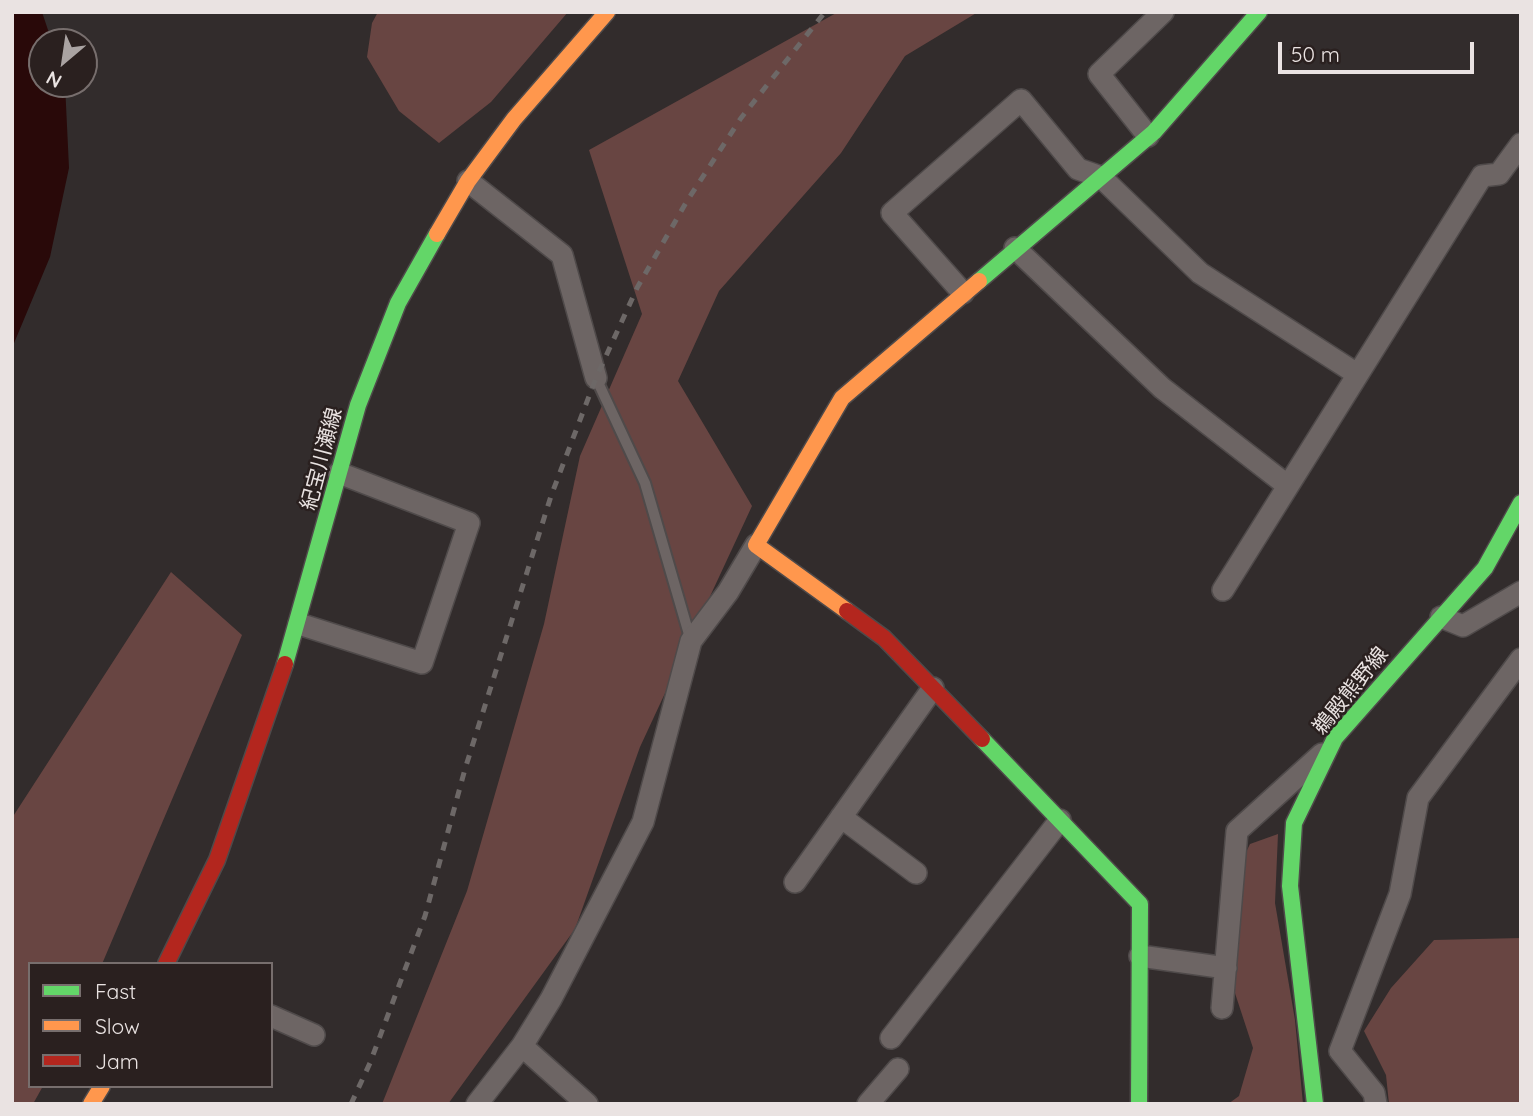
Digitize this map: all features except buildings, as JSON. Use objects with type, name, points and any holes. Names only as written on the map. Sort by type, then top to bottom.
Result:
[{"type":"main road","name":"紀宝川瀬線","points":[[167,962],[217,860],[299,624],[358,405],[398,303],[468,181],[514,119],[607,12]]},
{"type":"main road","points":[[1139,1104],[1140,904],[884,638],[756,545],[842,398],[1148,136],[1259,12]]},
{"type":"main road","name":"鵜殿熊野線","points":[[1315,1104],[1290,886],[1294,823],[1331,746],[1485,568],[1521,503]]},
{"type":"main road","points":[[91,1104],[101,1088]]},
{"type":"street","points":[[1148,136],[1099,74],[1163,12]]},
{"type":"street","points":[[963,293],[892,213],[1021,100],[1078,169],[1101,177],[1200,273],[1357,374]]},
{"type":"street","points":[[1223,590],[1482,176],[1499,174],[1521,144]]},
{"type":"street","points":[[468,181],[562,255],[596,378]]},
{"type":"street","points":[[1015,248],[1162,388],[1288,486]]},
{"type":"street","points":[[299,624],[422,663],[469,523],[339,473]]},
{"type":"street","points":[[477,1104],[522,1046],[551,999],[643,822],[691,641],[728,592],[756,545]]},
{"type":"street","points":[[1441,617],[1463,625],[1521,592]]},
{"type":"street","points":[[1376,1104],[1374,1093],[1340,1051],[1400,894],[1418,799],[1521,659]]},
{"type":"street","points":[[795,882],[933,688]]},
{"type":"street","points":[[1222,1007],[1237,831],[1331,746]]},
{"type":"street","points":[[841,817],[916,873]]},
{"type":"street","points":[[891,1038],[1060,820]]},
{"type":"street","points":[[1140,956],[1226,968]]},
{"type":"street","points":[[273,1017],[314,1035]]},
{"type":"street","points":[[522,1046],[587,1104]]},
{"type":"street","points":[[868,1104],[898,1069]]},
{"type":"lane","points":[[596,378],[645,483],[691,641]]},
{"type":"shaded area","points":[[12,12],[42,12],[47,28],[28,28],[28,98],[66,98],[69,168],[50,257],[12,348]]},
{"type":"shaded area","points":[[378,12],[568,12],[491,102],[439,143],[399,111],[367,57],[372,23]]},
{"type":"shaded area","points":[[838,12],[978,12],[905,56],[841,153],[719,291],[678,381],[752,506],[640,747],[575,929],[448,1104],[382,1104],[467,891],[544,624],[580,456],[642,314],[589,150]]},
{"type":"shaded area","points":[[171,572],[242,635],[103,962],[28,962],[28,1088],[42,1088],[33,1104],[12,1104],[12,818]]},
{"type":"shaded area","points":[[1278,834],[1275,903],[1295,1020],[1303,1104],[1228,1104],[1239,1096],[1253,1048],[1232,984],[1238,869],[1250,844]]},
{"type":"shaded area","points":[[1521,938],[1521,1104],[1389,1104],[1386,1075],[1364,1031],[1391,988],[1434,940]]},
{"type":"railway","points":[[351,1104],[370,1063],[425,916],[465,769],[551,496],[596,378],[637,288],[687,201],[741,118],[825,12]]},
{"type":"traffic: fast","points":[[979,281],[1154,132],[1259,12]]},
{"type":"traffic: fast","points":[[285,664],[358,405],[398,303],[437,234]]},
{"type":"traffic: fast","points":[[1315,1104],[1290,886],[1294,823],[1335,738],[1485,568],[1521,503]]},
{"type":"traffic: fast","points":[[982,739],[1140,904],[1139,1104]]},
{"type":"traffic: slow","points":[[437,234],[468,181],[514,119],[607,12]]},
{"type":"traffic: slow","points":[[847,611],[756,545],[842,398],[979,281]]},
{"type":"traffic: slow","points":[[91,1104],[101,1088]]},
{"type":"traffic: jam","points":[[847,611],[884,638],[982,739]]},
{"type":"traffic: jam","points":[[167,962],[217,860],[285,664]]}]
